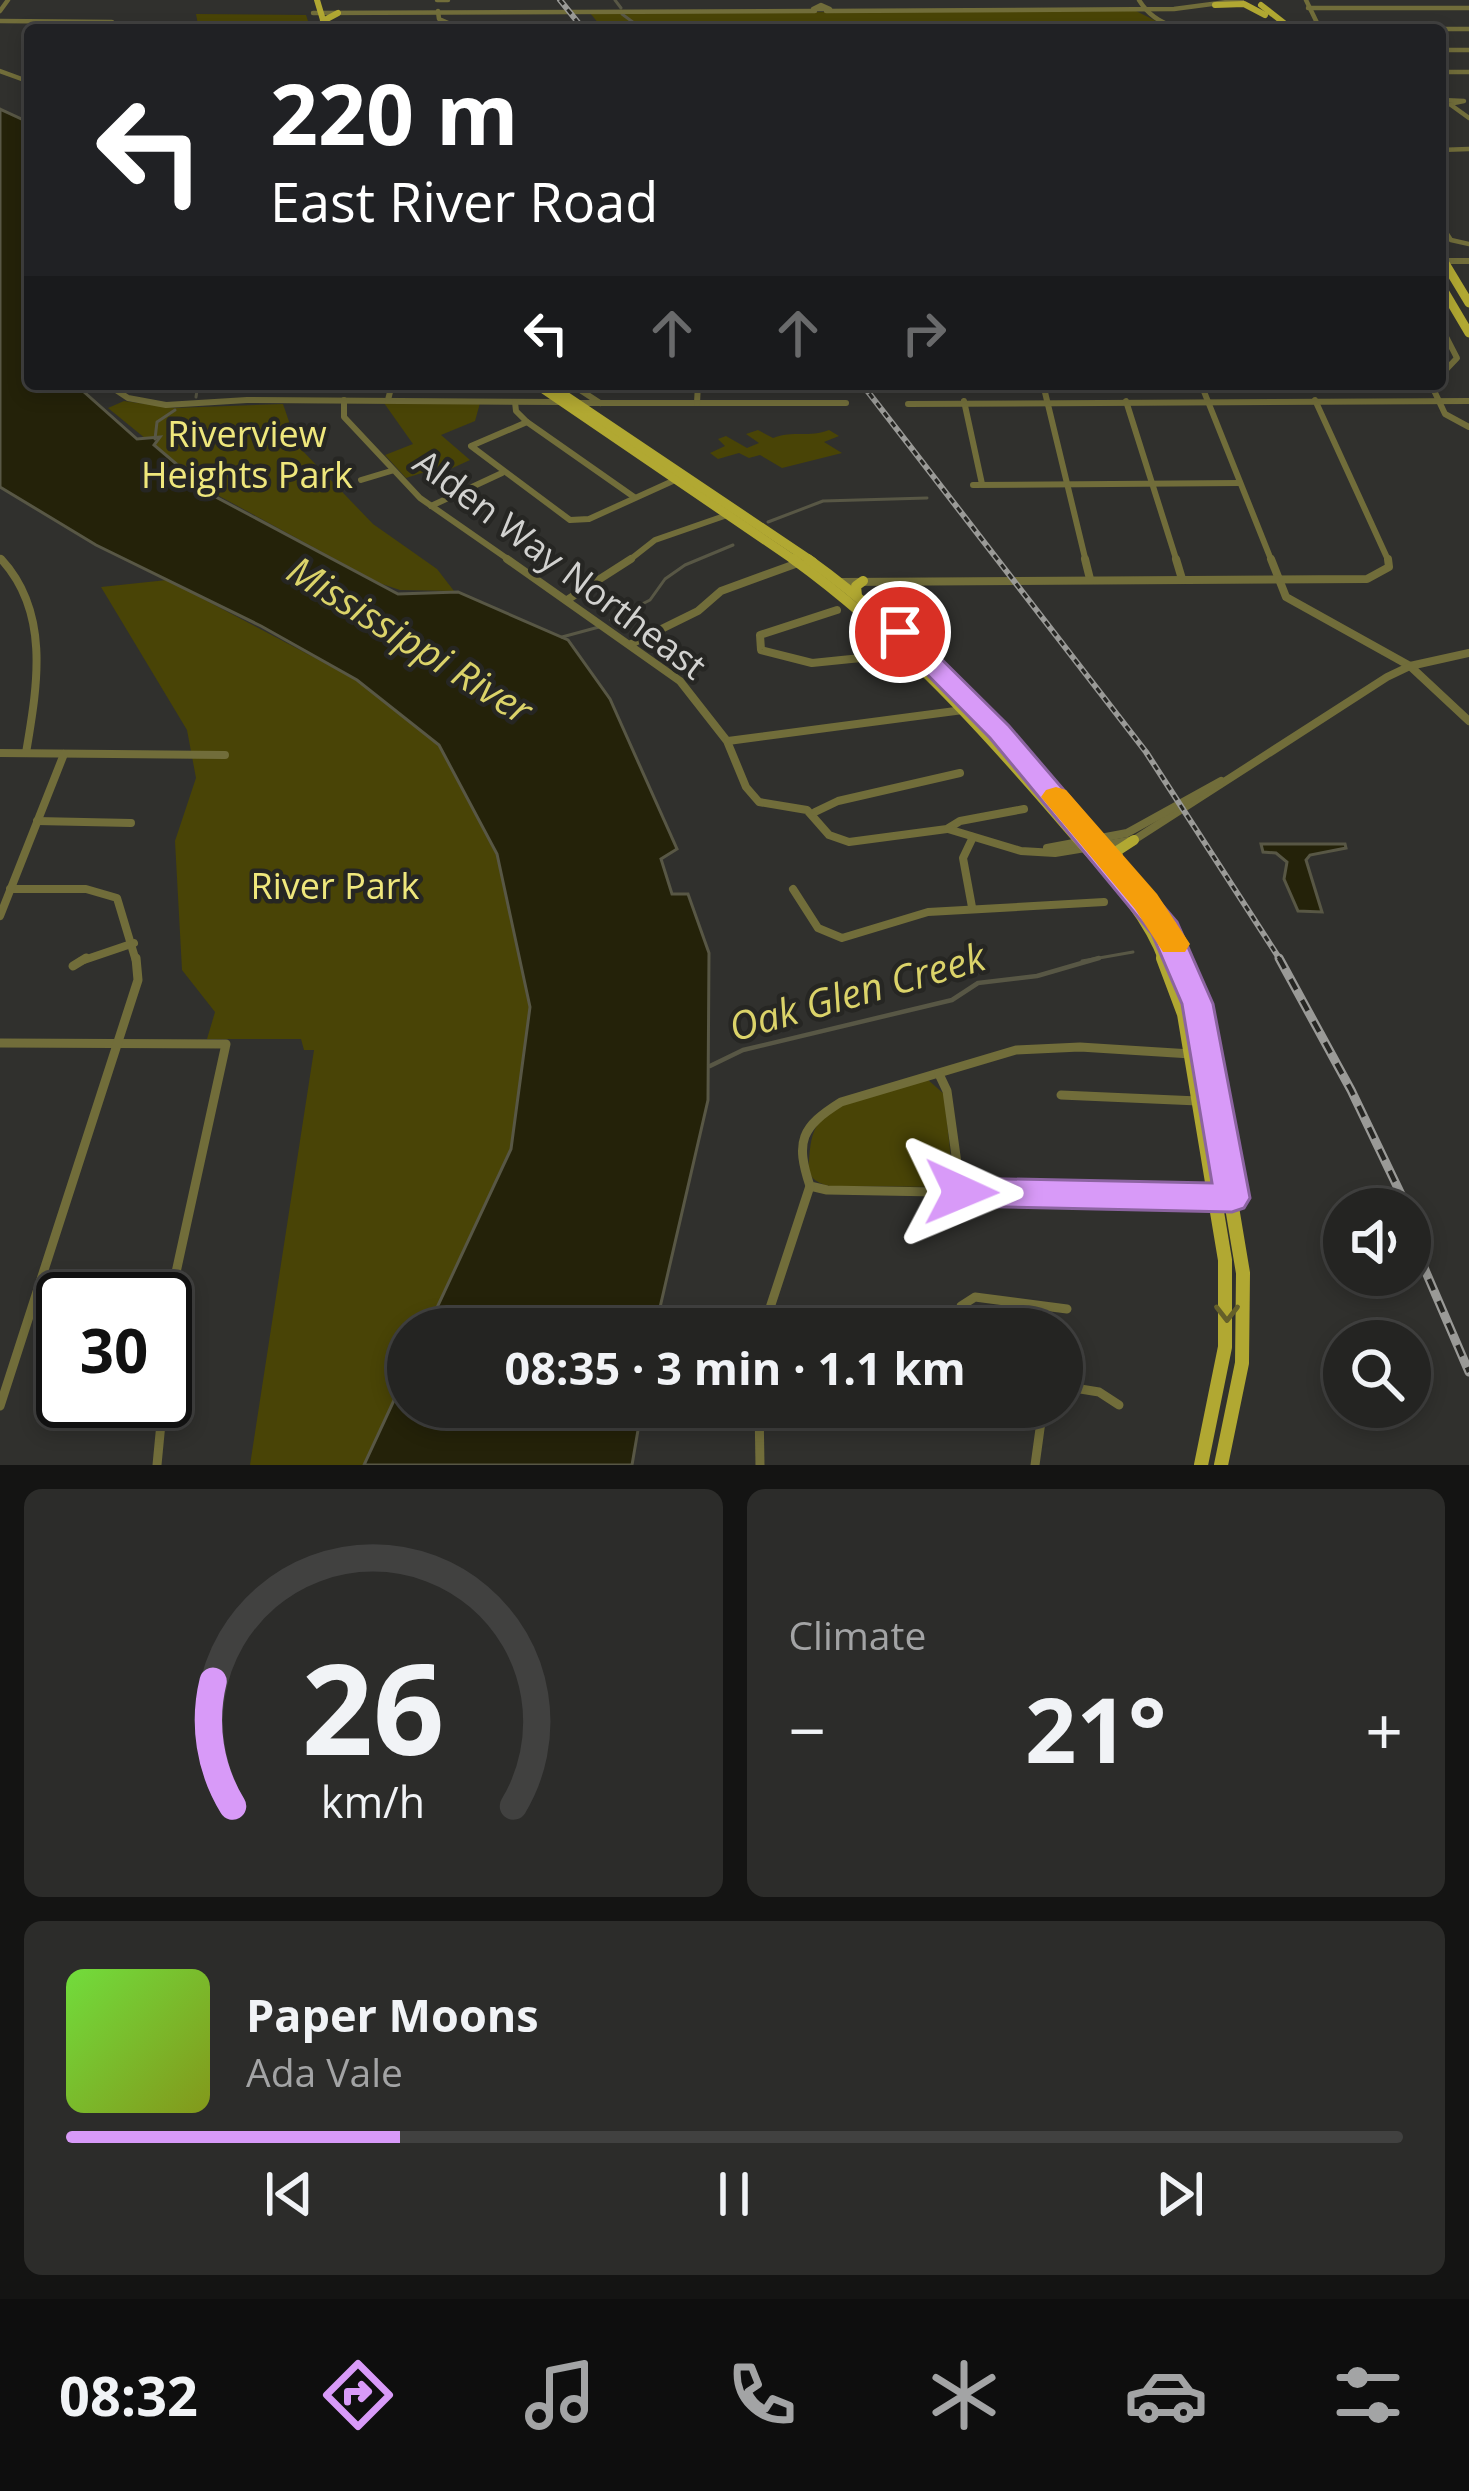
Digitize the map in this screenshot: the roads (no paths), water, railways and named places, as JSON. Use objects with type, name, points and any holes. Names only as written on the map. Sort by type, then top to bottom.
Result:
[{"type":"main road","points":[[313,0],[319,19],[338,13]]},
{"type":"main road","points":[[1250,0],[1284,24]]},
{"type":"main road","points":[[1250,0],[1278,24]]},
{"type":"main road","points":[[1215,5],[1244,4],[1265,11]]},
{"type":"main road","points":[[1446,267],[1469,303]]},
{"type":"main road","points":[[1446,294],[1469,333]]},
{"type":"main road","points":[[545,390],[798,562],[856,596],[971,708],[1090,845],[1156,938],[1181,999],[1199,1101],[1243,1273],[1238,1394],[1221,1465]]},
{"type":"main road","points":[[557,390],[834,584],[913,652]]},
{"type":"main road","points":[[856,596],[856,586],[863,581]]},
{"type":"main road","points":[[1121,871],[1117,851],[1134,840]]},
{"type":"main road","points":[[1090,845],[1121,871],[1166,929],[1193,990],[1224,1197],[1227,1332],[1201,1465]]},
{"type":"street","points":[[0,10],[8,0]]},
{"type":"street","points":[[442,0],[439,19],[450,24]]},
{"type":"street","points":[[822,6],[973,10],[1228,0]]},
{"type":"street","points":[[338,13],[1215,5],[1250,0]]},
{"type":"street","points":[[920,10],[939,4]]},
{"type":"street","points":[[1307,4],[1469,8]]},
{"type":"street","points":[[1141,5],[1148,17],[1165,24]]},
{"type":"street","points":[[973,10],[986,7]]},
{"type":"street","points":[[319,19],[366,12]]},
{"type":"street","points":[[0,21],[112,22]]},
{"type":"street","points":[[1446,337],[1457,358],[1446,370]]},
{"type":"street","points":[[116,390],[128,398],[166,405],[344,400],[846,403]]},
{"type":"street","points":[[388,400],[390,390]]},
{"type":"street","points":[[580,390],[602,404]]},
{"type":"street","points":[[697,404],[698,390]]},
{"type":"street","points":[[1044,390],[1090,579]]},
{"type":"street","points":[[1204,390],[1286,597],[1410,666],[1469,721]]},
{"type":"street","points":[[834,584],[1367,579],[1383,574],[1389,567],[1388,554],[1313,390]]},
{"type":"street","points":[[1369,390],[1374,400]]},
{"type":"street","points":[[1433,390],[1445,414],[1469,427]]},
{"type":"street","name":"Alden Way Northeast","points":[[344,400],[344,417],[431,506],[680,682],[727,741],[746,787],[759,802],[814,812],[832,838],[854,842],[946,829]]},
{"type":"street","points":[[908,404],[1469,400]]},
{"type":"street","points":[[964,401],[978,485],[1240,483]]},
{"type":"street","points":[[1126,401],[1182,579]]},
{"type":"street","points":[[515,402],[516,411],[527,422],[635,498]]},
{"type":"street","points":[[527,422],[471,446],[570,520],[589,519],[675,480]]},
{"type":"street","points":[[361,480],[392,471]]},
{"type":"street","points":[[431,506],[502,473]]},
{"type":"street","points":[[566,599],[605,580],[655,539],[732,513]]},
{"type":"street","points":[[0,558],[12,568],[26,596],[34,628],[36,695],[26,753]]},
{"type":"street","points":[[631,644],[698,610],[721,591],[798,562]]},
{"type":"street","points":[[837,610],[770,628],[760,635],[761,650],[785,661],[872,660],[913,652]]},
{"type":"street","points":[[1090,845],[1140,827],[1228,778],[1410,666],[1469,653]]},
{"type":"street","points":[[727,741],[971,708]]},
{"type":"street","points":[[0,753],[225,755]]},
{"type":"street","points":[[0,916],[64,754]]},
{"type":"street","points":[[814,812],[838,801],[960,773]]},
{"type":"street","points":[[946,829],[1034,852],[1134,840],[1228,778]]},
{"type":"street","points":[[946,829],[960,821],[1024,809]]},
{"type":"street","points":[[37,820],[131,824]]},
{"type":"street","points":[[972,907],[963,858],[973,837]]},
{"type":"street","points":[[0,1406],[138,980],[134,943],[120,895],[86,889],[10,889]]},
{"type":"street","points":[[794,890],[810,922],[828,938],[860,934],[928,912],[1104,902]]},
{"type":"street","points":[[73,966],[92,954],[134,943]]},
{"type":"street","points":[[0,1042],[226,1044],[175,1277],[158,1465]]},
{"type":"street","points":[[1048,1049],[1191,1054]]},
{"type":"street","points":[[770,1308],[810,1186],[802,1160],[808,1130],[826,1107],[919,1075],[939,1074],[1016,1050],[1191,1054]]},
{"type":"street","points":[[939,1074],[947,1090],[961,1192]]},
{"type":"street","points":[[1061,1095],[1199,1101]]},
{"type":"street","points":[[810,1186],[1224,1197]]},
{"type":"street","points":[[961,1308],[975,1298],[1052,1308]]},
{"type":"street","points":[[1083,1389],[1099,1391],[1120,1405]]},
{"type":"street","points":[[759,1428],[760,1465]]},
{"type":"street","points":[[1035,1465],[1040,1428]]},
{"type":"water","name":"Mississippi River","points":[[0,109],[24,120],[24,390],[82,390],[137,439],[160,437],[154,445],[214,496],[398,594],[458,592],[568,640],[610,699],[677,849],[661,859],[672,894],[688,894],[709,953],[708,1100],[660,1308],[437,1308],[511,1149],[530,1007],[497,854],[439,745],[357,680],[261,626],[96,545],[0,487]]},
{"type":"water","points":[[1261,844],[1345,844],[1346,848],[1310,855],[1306,860],[1322,912],[1298,911],[1284,879],[1287,862],[1276,853],[1263,852]]},
{"type":"water","points":[[387,1415],[387,1428],[638,1428],[632,1465],[364,1465]]},
{"type":"waterway","points":[[615,0],[621,8]]},
{"type":"waterway","points":[[622,14],[635,24]]},
{"type":"waterway","points":[[196,397],[197,390]]},
{"type":"waterway","points":[[155,439],[157,422],[175,410]]},
{"type":"waterway","points":[[768,522],[823,501],[927,498]]},
{"type":"waterway","points":[[611,620],[650,600],[665,579],[685,565],[733,545]]},
{"type":"waterway","points":[[562,637],[599,627]]},
{"type":"waterway","name":"Oak Glen Creek","points":[[1099,958],[1133,952]]},
{"type":"waterway","name":"Oak Glen Creek","points":[[710,1066],[743,1050],[952,1000],[978,983],[1037,976],[1099,958]]},
{"type":"waterway","name":"Oak Glen Creek","points":[[1082,961],[1099,958]]},
{"type":"railway","points":[[560,0],[579,24]]},
{"type":"railway","points":[[867,390],[1146,752],[1281,961]]},
{"type":"railway","points":[[1279,958],[1398,1188]]},
{"type":"railway","points":[[1431,1284],[1469,1372]]},
{"type":"park label","name":"Riverview Heights Park","points":[[247,454]]},
{"type":"park label","name":"River Park","points":[[335,886]]}]
